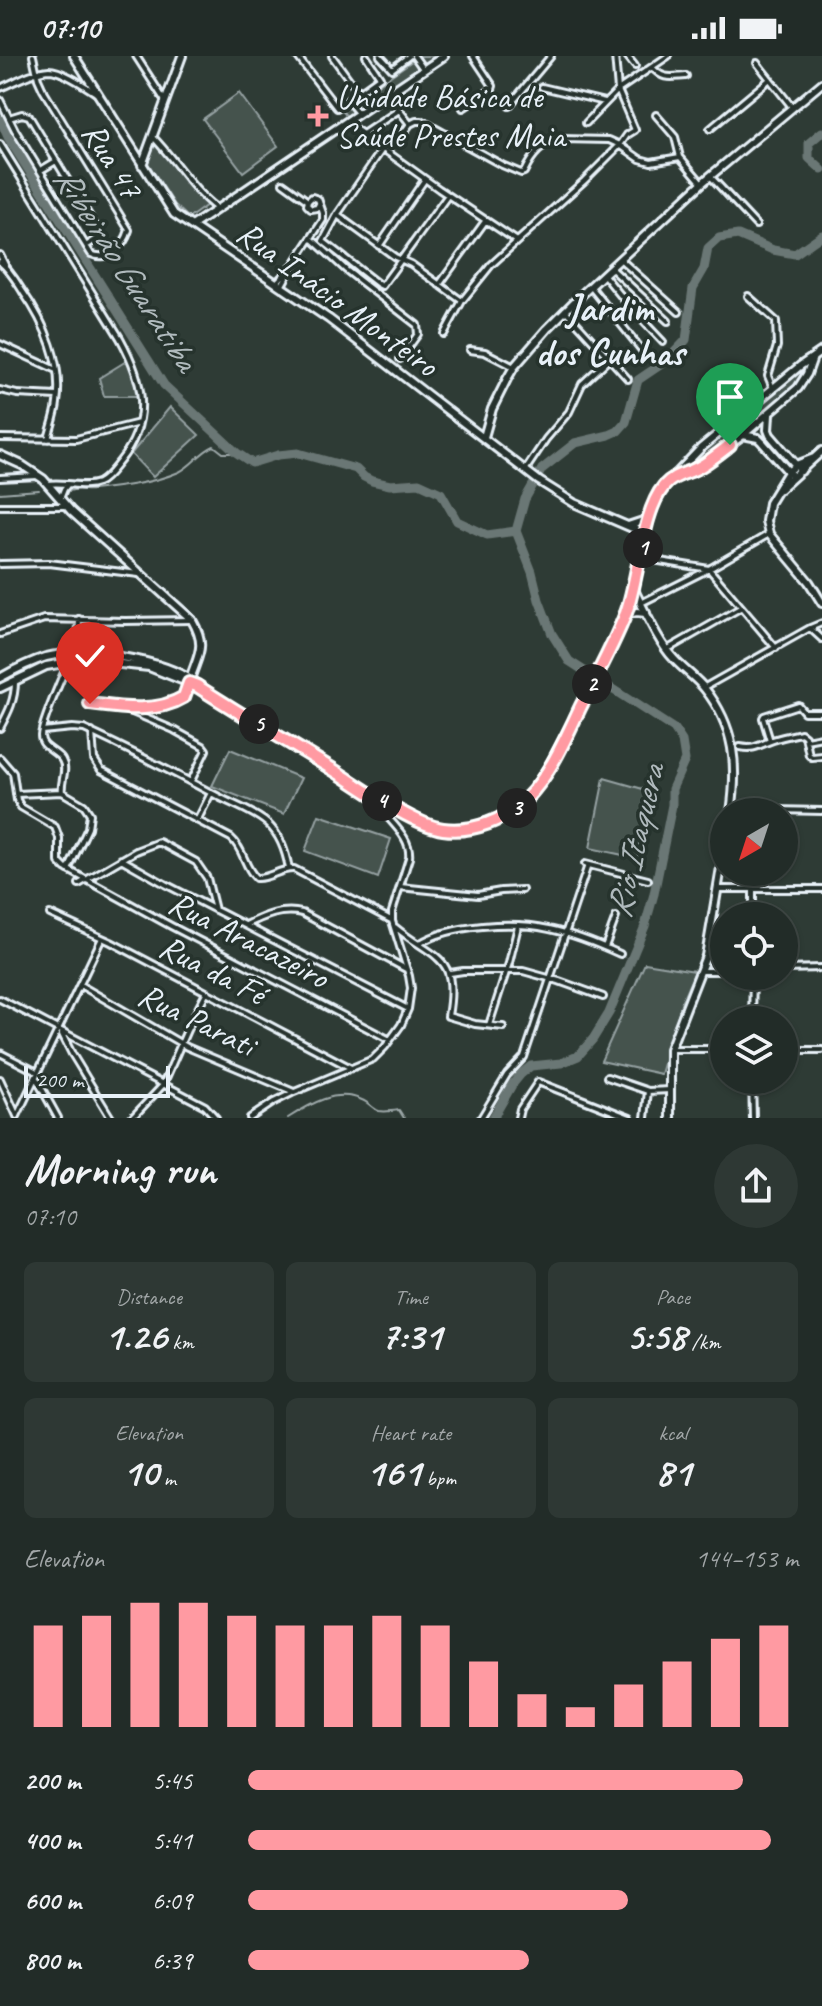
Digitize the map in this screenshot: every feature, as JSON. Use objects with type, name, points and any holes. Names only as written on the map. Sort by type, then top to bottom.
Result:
[{"type":"street","points":[[33,56],[37,73]]},
{"type":"street","name":"Rua Inácio Monteiro","points":[[74,56],[171,211],[329,319],[539,481],[574,503],[646,534]]},
{"type":"street","points":[[136,56],[165,102]]},
{"type":"street","points":[[142,165],[182,56]]},
{"type":"street","points":[[297,56],[336,107],[379,78],[380,74],[366,56]]},
{"type":"street","points":[[332,56],[359,93]]},
{"type":"street","points":[[380,56],[393,69],[411,56],[424,70]]},
{"type":"street","points":[[192,226],[444,56]]},
{"type":"street","points":[[463,108],[493,86],[473,56]]},
{"type":"street","points":[[509,106],[551,56]]},
{"type":"street","points":[[444,334],[462,301],[491,265],[635,130],[618,90],[615,56]]},
{"type":"street","points":[[627,56],[635,66]]},
{"type":"street","points":[[586,123],[618,90],[668,56]]},
{"type":"street","points":[[757,63],[792,107]]},
{"type":"street","points":[[652,66],[665,78],[686,76]]},
{"type":"street","points":[[0,88],[50,70],[98,94]]},
{"type":"street","name":"Rua 47","points":[[37,73],[39,84],[129,230],[116,251],[95,257],[86,246]]},
{"type":"street","points":[[710,129],[770,79]]},
{"type":"street","points":[[484,437],[492,409],[514,367],[565,310],[702,183],[822,83]]},
{"type":"street","points":[[542,87],[605,102]]},
{"type":"street","points":[[387,94],[410,124]]},
{"type":"street","points":[[0,100],[9,118],[86,246],[99,238],[100,234],[29,116],[22,114],[9,118]]},
{"type":"street","points":[[348,101],[358,113]]},
{"type":"street","points":[[363,134],[399,110]]},
{"type":"street","points":[[656,115],[675,137],[680,157],[702,183]]},
{"type":"street","points":[[345,121],[518,241]]},
{"type":"street","points":[[448,195],[383,285],[323,241],[383,148],[416,121],[422,121],[521,173],[535,153],[555,141],[603,139],[651,162],[680,157]]},
{"type":"street","points":[[152,136],[200,195],[216,208]]},
{"type":"street","points":[[0,144],[133,362],[142,397],[139,423],[131,447],[103,480],[93,485],[48,484]]},
{"type":"street","points":[[40,170],[56,161]]},
{"type":"street","points":[[710,176],[756,225]]},
{"type":"street","points":[[379,246],[425,179]]},
{"type":"street","points":[[283,183],[308,201]]},
{"type":"street","points":[[279,284],[324,217],[318,199],[314,197],[308,201]]},
{"type":"street","points":[[308,201],[311,209],[319,204]]},
{"type":"street","points":[[337,215],[462,301]]},
{"type":"street","points":[[439,285],[486,220]]},
{"type":"street","points":[[311,238],[346,270],[417,325],[418,334],[400,359]]},
{"type":"street","points":[[0,255],[32,304],[48,336],[58,396],[48,439]]},
{"type":"street","points":[[620,259],[679,312]]},
{"type":"street","points":[[0,262],[7,267]]},
{"type":"street","points":[[610,268],[668,321]]},
{"type":"street","points":[[603,274],[663,342]]},
{"type":"street","points":[[590,287],[645,354]]},
{"type":"street","points":[[748,296],[777,323],[777,346],[768,376],[773,388]]},
{"type":"street","points":[[565,310],[628,379]]},
{"type":"street","points":[[0,344],[56,370]]},
{"type":"street","points":[[470,350],[485,352],[514,367]]},
{"type":"street","points":[[0,678],[49,657],[78,655],[138,659],[165,667],[373,795],[426,824],[440,829],[469,828],[498,818],[528,798],[569,731],[625,615],[634,590],[649,519],[665,484],[701,448],[822,351]]},
{"type":"street","points":[[675,476],[691,472],[708,462],[769,415],[798,388],[813,356]]},
{"type":"street","points":[[526,469],[569,412],[582,384],[609,359]]},
{"type":"street","points":[[800,366],[807,374]]},
{"type":"street","points":[[0,390],[58,396]]},
{"type":"street","points":[[769,415],[770,435],[798,468]]},
{"type":"street","points":[[0,438],[76,439],[139,423]]},
{"type":"street","points":[[743,435],[758,438],[791,474]]},
{"type":"street","points":[[762,442],[764,437],[770,435]]},
{"type":"street","points":[[822,451],[779,485],[767,510],[766,521],[769,534],[822,595]]},
{"type":"street","points":[[0,455],[48,484],[67,506],[192,620],[201,640],[187,694],[181,700],[125,709],[90,704]]},
{"type":"street","points":[[685,464],[691,472]]},
{"type":"street","points":[[0,478],[39,476]]},
{"type":"street","points":[[60,499],[68,484]]},
{"type":"street","points":[[0,506],[67,506]]},
{"type":"street","points":[[628,526],[649,519]]},
{"type":"street","points":[[641,603],[769,534]]},
{"type":"street","points":[[641,558],[709,569],[776,648]]},
{"type":"street","points":[[0,564],[49,563],[141,575]]},
{"type":"street","points":[[809,582],[822,603]]},
{"type":"street","points":[[634,590],[673,658],[704,688],[721,713],[733,751],[733,798]]},
{"type":"street","points":[[668,649],[740,608]]},
{"type":"street","points":[[625,615],[646,613]]},
{"type":"street","points":[[78,655],[79,619]]},
{"type":"street","points":[[0,634],[35,620],[192,620]]},
{"type":"street","points":[[704,688],[822,623]]},
{"type":"street","points":[[810,628],[822,639]]},
{"type":"street","points":[[0,688],[46,666],[83,660],[149,667],[189,681]]},
{"type":"street","points":[[62,792],[64,764],[41,737],[68,662]]},
{"type":"street","points":[[0,728],[14,696],[15,680]]},
{"type":"street","points":[[770,741],[764,716],[798,705],[804,712],[822,712]]},
{"type":"street","points":[[125,709],[201,744],[206,750],[191,781]]},
{"type":"street","points":[[42,731],[77,727],[92,732],[191,781],[268,824],[279,838],[289,869]]},
{"type":"street","points":[[92,732],[94,759],[101,770],[226,834],[236,842],[256,878],[289,869],[299,871],[392,923],[447,969],[452,992],[448,1016],[475,1024],[503,1027]]},
{"type":"street","points":[[740,747],[751,749],[801,733],[805,736],[809,755],[822,756]]},
{"type":"street","points":[[806,740],[822,737]]},
{"type":"street","points":[[0,758],[13,773],[16,794],[19,804],[55,827],[59,838],[59,862],[68,870],[88,828],[90,816],[87,807],[62,792],[16,794]]},
{"type":"street","points":[[198,820],[211,793]]},
{"type":"street","points":[[250,1118],[294,1092],[373,1059],[401,1025],[408,1009],[411,988],[408,970],[392,923],[393,907],[409,858],[409,846],[377,806],[373,795]]},
{"type":"street","points":[[798,811],[822,811]]},
{"type":"street","points":[[79,884],[157,842],[196,862],[206,875],[215,910]]},
{"type":"street","points":[[121,859],[408,1009]]},
{"type":"street","points":[[481,1118],[507,1075],[524,1057],[586,866],[648,880]]},
{"type":"street","name":"Rua Aracazeiro","points":[[68,870],[390,1040]]},
{"type":"street","points":[[670,1118],[670,1049],[702,971],[718,886]]},
{"type":"street","points":[[400,887],[478,895],[522,890]]},
{"type":"street","points":[[717,889],[822,889]]},
{"type":"street","points":[[753,889],[753,902]]},
{"type":"street","points":[[246,925],[275,912],[295,911],[408,970]]},
{"type":"street","name":"Rua da Fé","points":[[50,914],[352,1069]]},
{"type":"street","points":[[605,947],[616,917]]},
{"type":"street","points":[[489,1025],[518,926]]},
{"type":"street","points":[[419,944],[438,934],[466,928],[518,926],[546,928],[620,954]]},
{"type":"street","points":[[18,1117],[102,938]]},
{"type":"street","points":[[798,969],[822,968]]},
{"type":"street","points":[[449,973],[523,971],[603,997]]},
{"type":"street","points":[[702,971],[710,971]]},
{"type":"street","name":"Rua Parati","points":[[80,985],[181,1043],[294,1092]]},
{"type":"street","points":[[132,1118],[163,1085],[206,993]]},
{"type":"street","points":[[0,999],[205,1106],[216,1118]]},
{"type":"street","points":[[60,1032],[111,1118]]},
{"type":"street","points":[[670,1049],[710,1049]]},
{"type":"street","points":[[798,1050],[822,1050]]},
{"type":"street","points":[[0,1053],[37,1075],[58,1118]]},
{"type":"street","points":[[607,1077],[648,1091],[670,1090]]},
{"type":"street","points":[[0,1079],[18,1117]]},
{"type":"street","points":[[518,1118],[520,1109],[538,1082],[630,1118]]},
{"type":"street","points":[[645,1118],[648,1091]]},
{"type":"street","points":[[752,1094],[753,1118]]},
{"type":"shaded area","points":[[419,56],[435,56],[347,117],[342,110]]},
{"type":"shaded area","points":[[239,93],[278,146],[243,172],[203,119]]},
{"type":"shaded area","points":[[155,144],[207,205],[189,218],[175,205],[146,160]]},
{"type":"shaded area","points":[[128,360],[138,396],[104,396],[99,378]]},
{"type":"shaded area","points":[[802,367],[807,374],[769,415],[691,472],[685,467],[701,448]]},
{"type":"shaded area","points":[[170,407],[199,435],[153,477],[131,454]]},
{"type":"shaded area","points":[[230,749],[301,778],[284,814],[212,786]]},
{"type":"shaded area","points":[[604,778],[650,791],[637,858],[590,848]]},
{"type":"shaded area","points":[[319,815],[391,839],[378,878],[305,851]]},
{"type":"shaded area","points":[[645,963],[695,971],[682,1001],[661,1074],[601,1061]]},
{"type":"waterway","name":"Ribeirão Guaratiba","points":[[0,119],[8,137],[164,385],[237,453],[252,463],[298,453],[356,469],[372,481],[390,485],[419,483],[441,493],[457,521],[487,535],[516,531]]},
{"type":"waterway","points":[[822,132],[809,143],[809,158],[822,170]]},
{"type":"waterway","points":[[516,531],[525,499],[542,469],[575,443],[618,431],[626,422],[638,380],[666,361],[686,340],[693,288],[704,269],[708,248],[719,238],[738,235],[773,250],[795,254],[822,235]]},
{"type":"waterway","points":[[69,491],[126,486],[169,476],[184,469],[214,446],[223,453],[237,453]]},
{"type":"waterway","points":[[0,493],[39,490]]},
{"type":"waterway","name":"Rio Itaquera","points":[[493,1118],[521,1074],[531,1066],[561,1063],[578,1056],[609,1013],[645,926],[672,805],[672,789],[685,760],[682,741],[674,729],[569,661],[552,634],[516,531]]},
{"type":"waterway","points":[[288,1118],[314,1103],[343,1096],[362,1100],[379,1111],[399,1110],[404,1118]]},
{"type":"place","name":"Unidade Básica de Saúde Prestes Maia","points":[[318,116]]},
{"type":"district","name":"Jardim dos Cunhas","points":[[610,330]]},
{"type":"route","points":[[90,704],[135,709],[168,704],[187,694],[189,683],[426,824],[452,829],[490,822],[528,798],[569,731],[625,615],[634,590],[649,519],[665,484],[675,476],[701,466],[730,445]]}]
